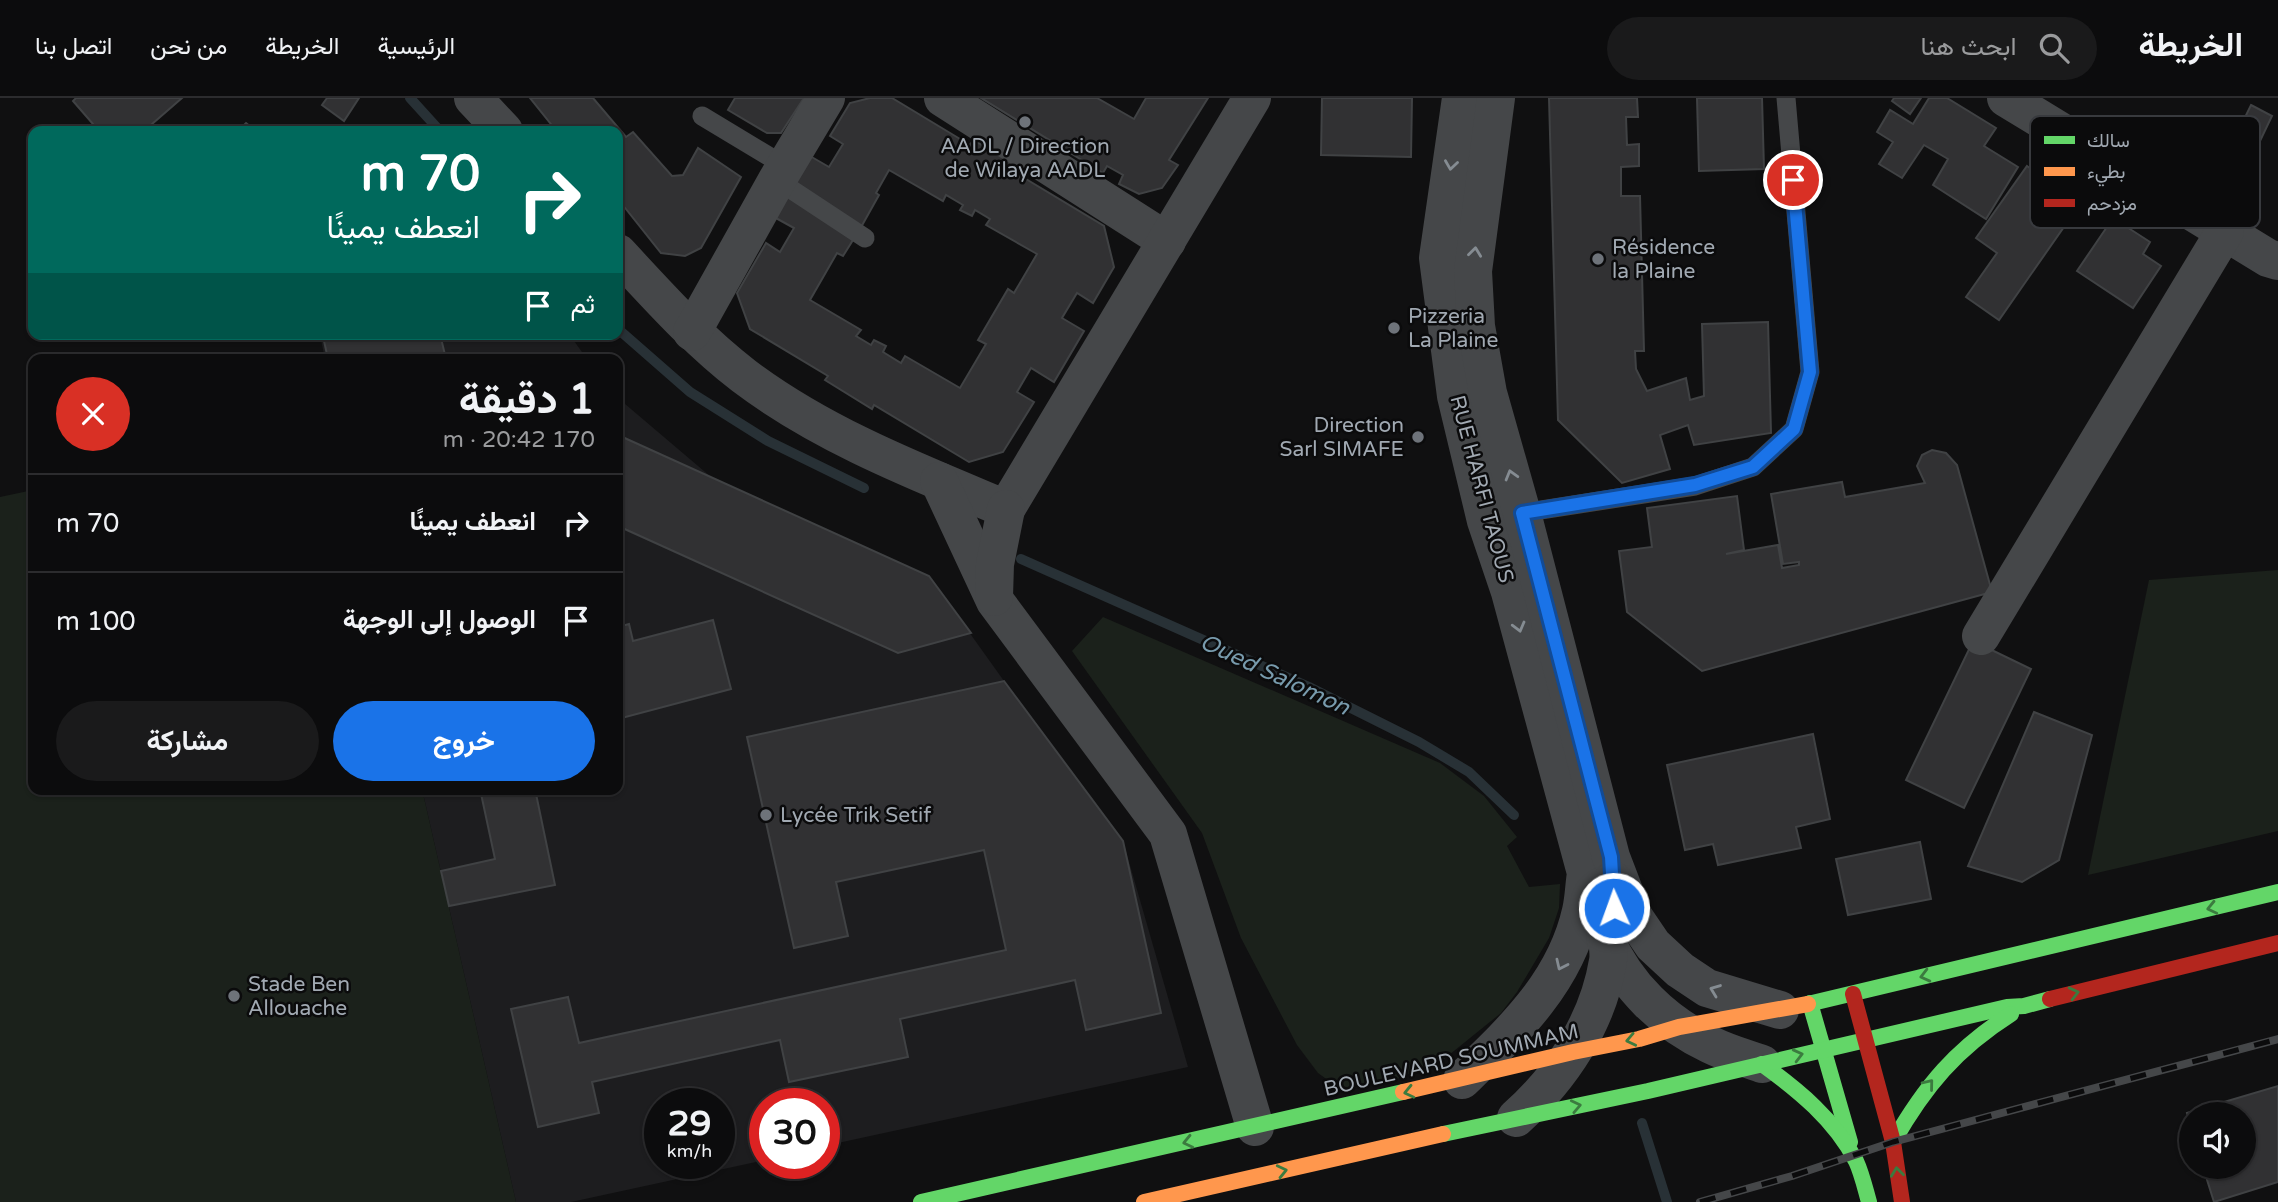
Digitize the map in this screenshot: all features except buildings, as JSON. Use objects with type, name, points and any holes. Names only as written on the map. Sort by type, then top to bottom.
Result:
[{"type":"main road","name":"BOULEVARD SOUMMAM","points":[[921,1202],[1255,1128],[1573,1052],[1639,1039],[1679,1027],[1853,994],[2278,892]]},
{"type":"main road","points":[[1144,1202],[1648,1091],[2007,1007],[2024,1006],[2278,943]]},
{"type":"main road","points":[[1853,994],[1893,1142],[1902,1202]]},
{"type":"main road","points":[[1893,1142],[1927,1086],[1953,1057],[1982,1032],[2024,1006]]},
{"type":"main road","points":[[1795,1007],[1824,1049],[1869,1202]]},
{"type":"main road","points":[[1762,1064],[1793,1088],[1834,1128],[1854,1156]]},
{"type":"street","points":[[474,98],[500,126]]},
{"type":"street","points":[[692,332],[826,98]]},
{"type":"street","points":[[943,98],[1167,241]]},
{"type":"street","points":[[995,601],[995,564],[1006,509],[1252,98]]},
{"type":"street","name":"RUE HARFI TAOUS","points":[[1461,98],[1438,258],[1456,396],[1486,521],[1598,865],[1653,944],[1680,970],[1707,988],[1795,1007]]},
{"type":"street","name":"RUE HARFI TAOUS","points":[[1496,98],[1473,271],[1475,312],[1488,393],[1522,513],[1598,865],[1597,922],[1618,965],[1645,999],[1679,1027],[1711,1045],[1762,1064]]},
{"type":"street","points":[[2006,98],[2036,116]]},
{"type":"street","points":[[2220,228],[2268,258],[2278,261]]},
{"type":"street","points":[[1981,636],[2225,231]]},
{"type":"street","points":[[623,258],[692,332],[745,377],[801,414],[939,481],[1006,509]]},
{"type":"street","points":[[939,481],[995,601],[1168,834],[1255,1128]]},
{"type":"street","name":"RUE HARFI TAOUS","points":[[1462,1080],[1513,1030],[1555,979],[1598,865]]},
{"type":"street","name":"RUE HARFI TAOUS","points":[[1516,1118],[1541,1094],[1573,1052],[1601,991],[1609,958],[1608,946]]},
{"type":"lane","points":[[1522,513],[1695,485],[1753,467],[1794,429],[1810,372],[1786,98]]},
{"type":"lane","points":[[702,116],[865,238]]},
{"type":"shaded area","points":[[321,340],[573,340],[583,354],[324,354]]},
{"type":"shaded area","name":"Lycée Trik Setif","points":[[623,402],[711,477],[929,576],[1123,841],[1188,1067],[840,1143],[840,1088],[749,1088],[749,1163],[735,1166],[735,1088],[644,1088],[644,1179],[677,1179],[571,1202],[516,1202],[423,795],[623,795]]},
{"type":"shaded area","name":"Stade Ben Allouache","points":[[28,491],[28,795],[423,795],[516,1202],[0,1202],[0,497]]},
{"type":"shaded area","points":[[2278,570],[2278,831],[2088,875],[2149,580]]},
{"type":"shaded area","points":[[1103,617],[1440,763],[1484,796],[1517,837],[1507,846],[1529,887],[1560,884],[1559,908],[1549,938],[1517,992],[1501,1013],[1444,1059],[1397,1079],[1358,1088],[1336,1086],[1318,1073],[1297,1045],[1241,938],[1202,833],[1072,651]]},
{"type":"waterway","name":"Oued Salomon","points":[[410,98],[435,126]]},
{"type":"waterway","name":"Oued Salomon","points":[[623,333],[690,392],[768,441],[864,488]]},
{"type":"waterway","name":"Oued Salomon","points":[[1021,559],[1309,687],[1419,742],[1469,772],[1514,815]]},
{"type":"waterway","name":"Oued Salomon","points":[[1642,1123],[1667,1202]]},
{"type":"railway","points":[[1700,1202],[1792,1176],[1893,1142],[2278,1039]]},
{"type":"traffic: fast","points":[[1808,1004],[2278,892]]},
{"type":"traffic: fast","points":[[1443,1134],[1648,1091],[2050,999]]},
{"type":"traffic: fast","points":[[1810,1003],[1850,1142]]},
{"type":"traffic: fast","points":[[1893,1142],[1917,1103],[1943,1070],[1974,1041],[2011,1014]]},
{"type":"traffic: fast","points":[[1762,1064],[1802,1095],[1838,1132],[1856,1161],[1869,1202]]},
{"type":"traffic: fast","points":[[921,1202],[1403,1092]]},
{"type":"traffic: slow","points":[[1403,1092],[1639,1039],[1679,1027],[1808,1004]]},
{"type":"traffic: slow","points":[[1144,1202],[1443,1134]]},
{"type":"traffic: jam","points":[[2050,999],[2278,943]]},
{"type":"traffic: jam","points":[[1853,994],[1893,1142],[1902,1202]]},
{"type":"place","name":"AADL / Direction de Wilaya AADL","points":[[1025,122]]},
{"type":"place","name":"Résidence la Plaine","points":[[1598,259]]},
{"type":"place","name":"Pizzeria La Plaine","points":[[1394,328]]},
{"type":"place","name":"Direction Sarl SIMAFE","points":[[1418,437]]},
{"type":"place","name":"Lycée Trik Setif","points":[[766,815]]},
{"type":"place","name":"Stade Ben Allouache","points":[[234,996]]},
{"type":"route","points":[[1614,908],[1611,857],[1522,513],[1695,485],[1753,467],[1794,429],[1810,372],[1793,180]]}]
